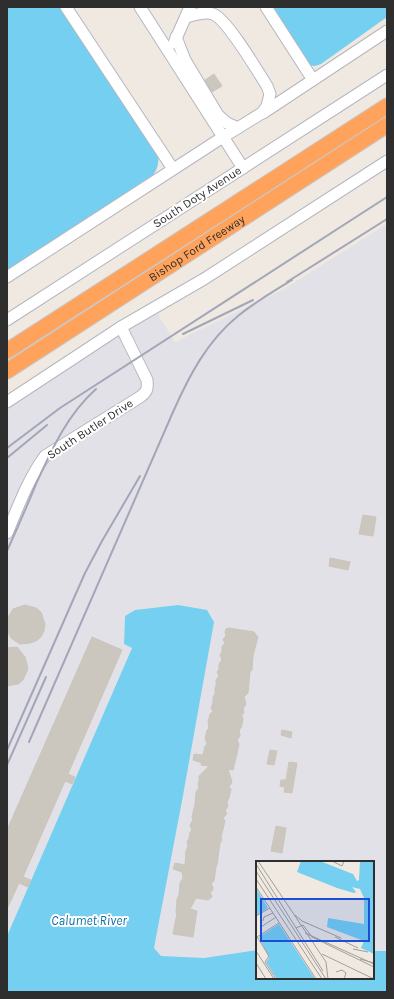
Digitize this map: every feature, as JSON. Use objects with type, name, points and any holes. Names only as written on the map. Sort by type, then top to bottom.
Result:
[{"type":"highway","name":"Bishop Ford Freeway","points":[[7,351],[387,106]]},
{"type":"highway","name":"Bishop Ford Freeway","points":[[7,371],[387,125]]},
{"type":"street","points":[[66,7],[173,170]]},
{"type":"street","points":[[140,7],[242,168]]},
{"type":"street","points":[[266,7],[313,80]]},
{"type":"street","points":[[170,53],[188,12],[214,14],[225,22],[268,86],[270,94],[268,106],[262,114]]},
{"type":"street","points":[[7,276],[223,137],[262,114],[387,31]]},
{"type":"street","points":[[176,37],[185,60],[218,115],[227,123],[238,128]]},
{"type":"street","name":"South Doty Avenue","points":[[7,320],[387,75]]},
{"type":"street","points":[[7,402],[121,327],[204,279],[387,161]]},
{"type":"street","name":"South Butler Drive","points":[[7,532],[28,484],[45,456],[140,397],[147,390],[146,380],[121,327]]},
{"type":"shaded area","points":[[387,224],[387,951],[374,951],[374,861],[256,861],[256,950],[204,958],[182,958],[161,956],[154,948],[182,801],[178,605],[135,610],[125,616],[124,644],[132,648],[7,936],[7,408],[96,350],[157,313],[175,342],[284,289]]},
{"type":"water","points":[[7,7],[61,7],[158,155],[158,161],[157,168],[153,175],[7,270]]},
{"type":"water","points":[[271,7],[387,7],[387,17],[321,64],[313,66],[308,64]]},
{"type":"water","name":"Calumet River","points":[[178,605],[207,610],[214,622],[154,948],[161,956],[204,958],[256,950],[256,979],[374,979],[374,951],[387,951],[387,992],[7,992],[7,936],[132,648],[124,644],[125,616],[135,610]]},
{"type":"building","points":[[214,74],[222,86],[212,92],[205,80]]},
{"type":"building","points":[[363,515],[376,517],[373,536],[359,534]]},
{"type":"building","points":[[330,558],[350,562],[348,570],[329,566]]},
{"type":"building","points":[[25,605],[36,608],[41,612],[45,624],[41,637],[36,641],[20,644],[11,638],[8,632],[7,619],[13,609]]},
{"type":"building","points":[[229,628],[254,632],[258,637],[253,656],[252,670],[250,672],[248,693],[244,697],[246,704],[243,709],[243,720],[239,730],[240,736],[237,740],[239,744],[237,754],[233,770],[228,769],[232,782],[229,787],[231,789],[227,802],[228,806],[225,811],[227,814],[223,818],[225,821],[214,881],[211,884],[213,887],[213,890],[210,892],[212,897],[208,900],[196,898],[190,909],[197,911],[193,937],[173,934],[177,913],[177,899],[179,895],[180,883],[183,878],[182,872],[173,869],[175,863],[185,865],[186,850],[188,847],[187,842],[190,832],[192,831],[190,825],[193,820],[192,817],[196,792],[199,788],[199,776],[209,766],[201,765],[202,763],[193,760],[194,754],[203,755],[207,744],[205,738],[209,728],[208,722],[210,714],[213,711],[211,708],[215,694],[216,680],[219,676],[217,672],[219,669],[219,664],[222,660],[220,655],[222,652],[222,646],[225,644],[223,639],[226,636],[226,629]]},
{"type":"building","points":[[92,637],[122,650],[68,774],[75,777],[72,784],[65,781],[23,877],[31,880],[28,887],[19,883],[7,909],[7,830]]},
{"type":"building","points":[[17,647],[25,657],[28,669],[23,680],[18,684],[7,686],[7,648]]},
{"type":"building","points":[[282,730],[292,732],[291,738],[281,735]]},
{"type":"building","points":[[270,750],[277,751],[274,765],[267,764]]},
{"type":"building","points":[[289,762],[297,763],[292,793],[284,792],[285,787],[280,786],[281,780],[286,780]]},
{"type":"building","points":[[276,826],[286,828],[282,853],[271,851]]},
{"type":"railway","points":[[7,448],[60,408],[387,197]]},
{"type":"railway","points":[[287,282],[387,219]]},
{"type":"railway","points":[[29,742],[173,412],[192,372],[217,336],[227,326],[251,306],[292,280]]},
{"type":"railway","points":[[183,334],[253,300]]},
{"type":"railway","points":[[7,551],[54,445],[68,421],[96,389]]},
{"type":"railway","points":[[7,458],[47,425]]},
{"type":"railway","points":[[7,750],[85,573],[140,476]]},
{"type":"railway","points":[[7,765],[46,677]]}]
